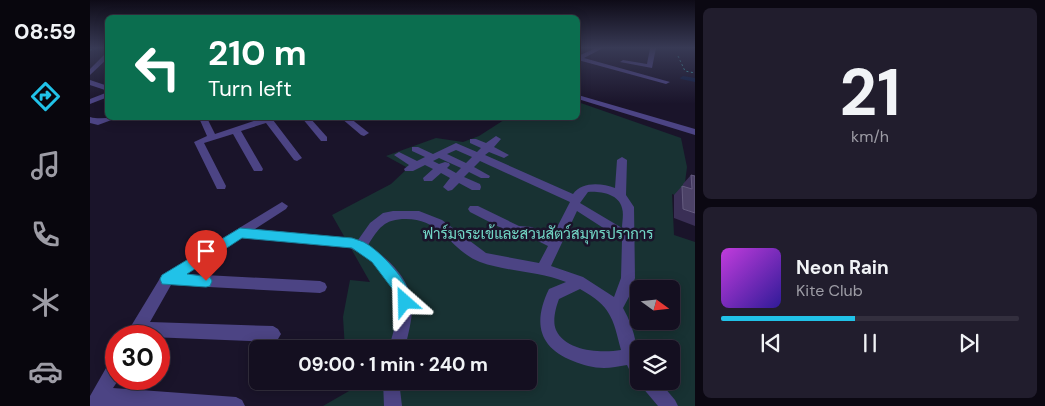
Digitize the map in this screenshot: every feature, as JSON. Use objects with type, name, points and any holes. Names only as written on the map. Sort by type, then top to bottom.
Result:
[{"type":"street","points":[[611,67],[666,82]]},
{"type":"street","points":[[90,82],[105,88]]},
{"type":"street","points":[[580,93],[695,126]]},
{"type":"street","points":[[90,102],[105,95]]},
{"type":"street","points":[[580,98],[695,132]]},
{"type":"street","points":[[90,120],[98,122],[106,120]]},
{"type":"street","points":[[204,120],[212,137]]},
{"type":"street","points":[[270,120],[297,158]]},
{"type":"street","points":[[308,120],[324,139]]},
{"type":"street","points":[[348,120],[364,133]]},
{"type":"street","points":[[221,186],[198,144],[200,141],[234,129],[244,121]]},
{"type":"street","points":[[234,129],[258,169]]},
{"type":"street","points":[[448,187],[496,139]]},
{"type":"street","points":[[473,140],[504,155]]},
{"type":"street","points":[[424,161],[456,146],[575,202],[628,238]]},
{"type":"street","points":[[415,149],[424,161]]},
{"type":"street","points":[[428,178],[463,149]]},
{"type":"street","points":[[399,155],[424,161],[457,178],[473,190],[497,164]]},
{"type":"street","points":[[424,161],[450,159],[486,176]]},
{"type":"street","points":[[620,195],[622,160]]},
{"type":"street","points":[[544,269],[575,202],[585,189],[609,190],[620,195],[628,207],[628,278],[624,293],[616,308]]},
{"type":"street","points":[[140,325],[167,279],[282,206]]},
{"type":"street","points":[[474,209],[517,231],[532,232],[555,244]]},
{"type":"street","points":[[361,246],[378,222],[385,217],[422,215],[434,221],[472,251],[483,257],[544,269],[580,283],[600,294],[616,308],[624,322],[630,356],[604,360],[586,357],[564,348],[551,336],[548,324],[549,304],[554,294],[580,283]]},
{"type":"street","points":[[240,233],[352,243],[361,246],[377,258],[403,293],[405,302],[399,340]]},
{"type":"street","points":[[167,279],[320,287]]},
{"type":"street","points":[[170,333],[273,334]]},
{"type":"street","points":[[105,387],[97,401],[236,406]]},
{"type":"street","points":[[392,390],[393,406]]},
{"type":"street","points":[[656,390],[669,406]]},
{"type":"path","points":[[682,67],[684,71],[695,73]]},
{"type":"green space","name":"ฟาร์มจระเข้และสวนสัตว์สมุทรปราการ","points":[[580,103],[681,138],[687,167],[683,198],[672,194],[674,235],[695,242],[695,406],[323,406],[349,390],[537,390],[537,340],[344,340],[343,317],[350,280],[370,282],[332,215],[391,184],[408,168],[386,156],[436,138],[463,142],[479,136],[504,120],[580,120]]},
{"type":"building","points":[[691,175],[695,176],[695,213],[683,209],[682,186],[692,189]]},
{"type":"waterway","points":[[683,78],[695,80]]},
{"type":"route","points":[[206,281],[167,279],[240,233],[352,243],[361,246],[377,258],[403,293],[405,302]]}]
